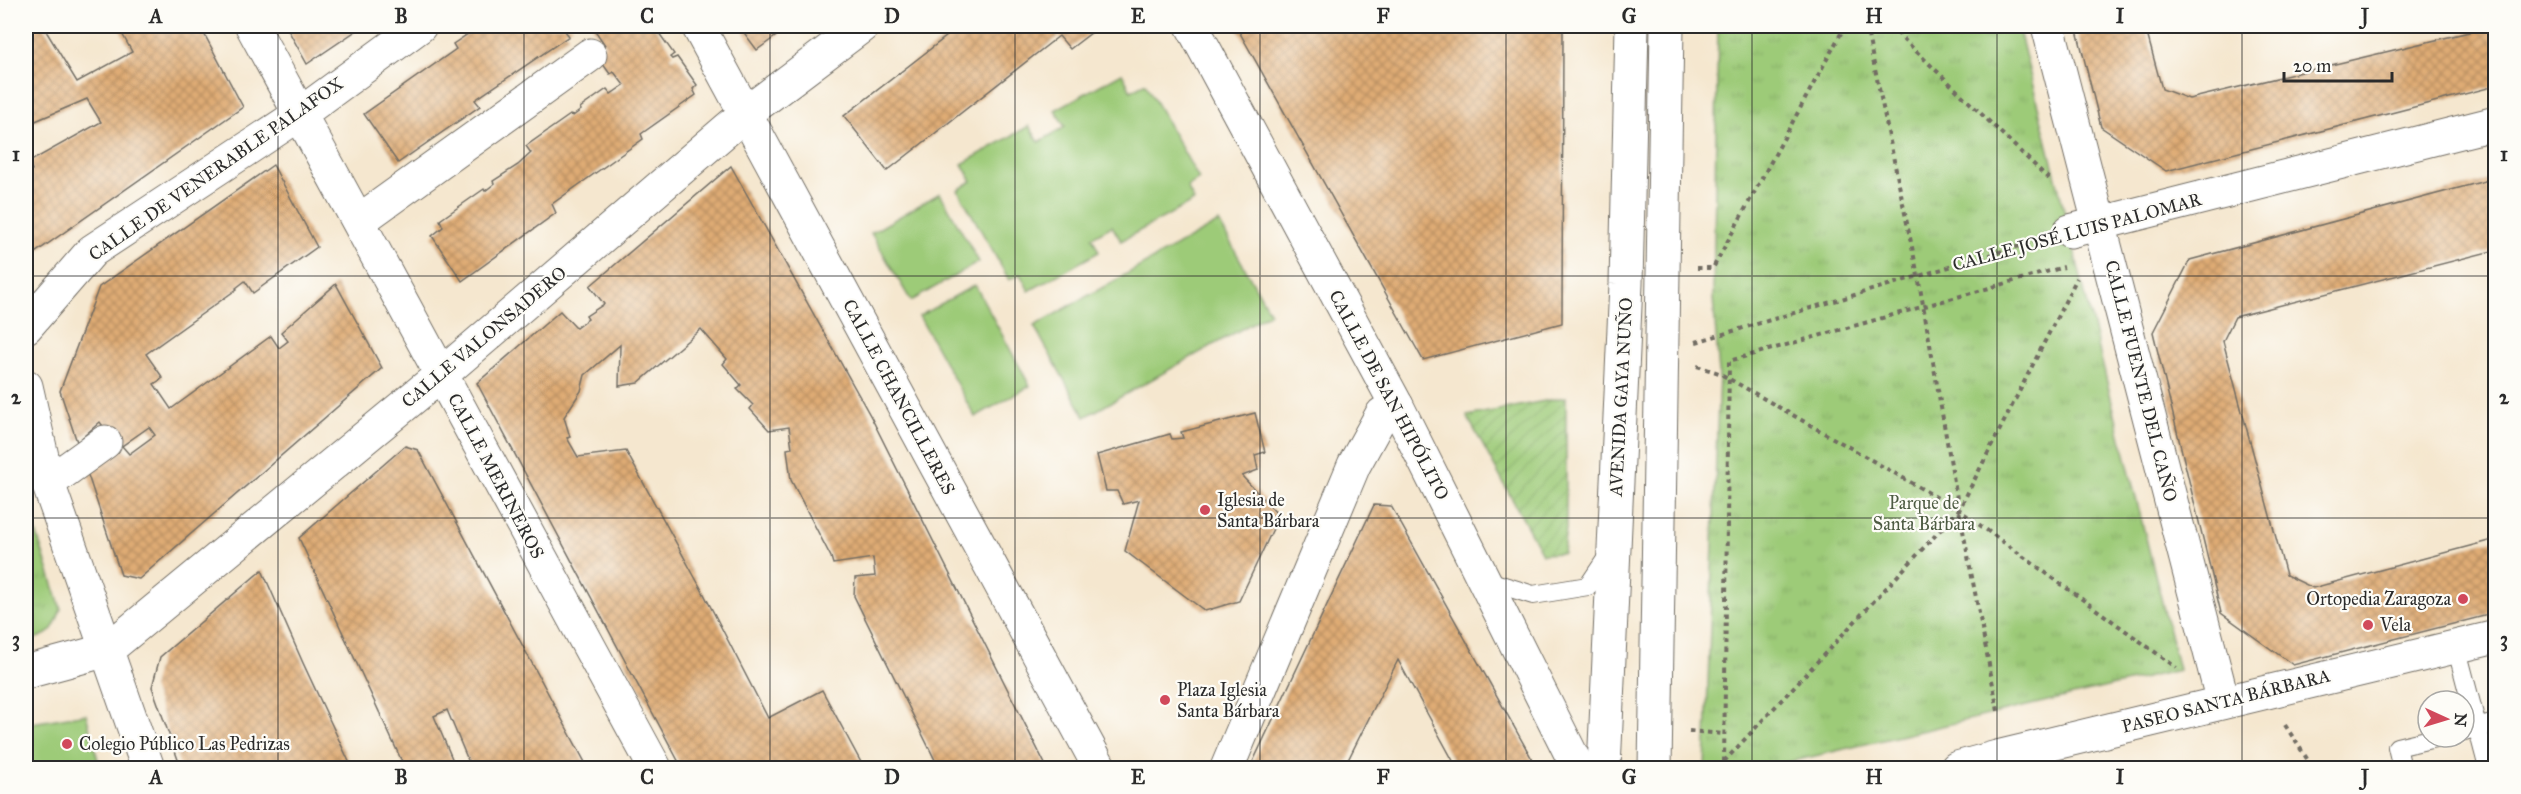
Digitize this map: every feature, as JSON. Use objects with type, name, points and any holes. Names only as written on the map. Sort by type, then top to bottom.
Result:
[{"type":"street","name":"CALLE MERINEROS","points":[[252,26],[655,768]]},
{"type":"street","name":"CALLE DE VENERABLE PALAFOX","points":[[26,327],[92,251],[300,114],[420,26]]},
{"type":"street","name":"CALLE CHANCILLERES","points":[[698,26],[1100,768]]},
{"type":"street","name":"CALLE VALONSADERO","points":[[107,650],[441,375],[745,114],[862,26]]},
{"type":"street","name":"CALLE DE SAN HIPÓLITO","points":[[1192,26],[1397,406],[1578,768]]},
{"type":"street","name":"AVENIDA GAYA NUÑO","points":[[1604,768],[1626,284],[1632,26]]},
{"type":"street","name":"AVENIDA GAYA NUÑO","points":[[1655,768],[1667,26]]},
{"type":"street","name":"CALLE FUENTE DEL CAÑO","points":[[2048,26],[2091,243],[2223,702]]},
{"type":"street","points":[[359,221],[590,55]]},
{"type":"street","name":"CALLE JOSÉ LUIS PALOMAR","points":[[2091,243],[2496,123]]},
{"type":"street","points":[[26,386],[29,421],[48,483],[148,768]]},
{"type":"street","points":[[1227,768],[1354,465],[1382,414],[1397,406]]},
{"type":"street","points":[[48,483],[105,442]]},
{"type":"street","name":"PASEO SANTA BÁRBARA","points":[[1957,768],[2000,763],[2274,689],[2496,637]]},
{"type":"street","points":[[26,672],[107,650]]},
{"type":"lane","points":[[1485,580],[1533,595],[1588,586],[1614,546]]},
{"type":"lane","points":[[2456,646],[2464,689]]},
{"type":"lane","points":[[2476,728],[2496,723]]},
{"type":"lane","points":[[2476,740],[2488,768]]},
{"type":"lane","points":[[2403,768],[2397,747],[2416,742]]},
{"type":"path","points":[[1663,269],[1713,267],[1845,26]]},
{"type":"path","points":[[1866,26],[1918,276],[1959,510],[1998,711]]},
{"type":"path","points":[[1890,26],[2050,181]]},
{"type":"path","points":[[1724,762],[1729,361],[1923,306],[2091,243]]},
{"type":"path","points":[[1718,768],[1959,510],[2091,243]]},
{"type":"path","name":"CALLE JOSÉ LUIS PALOMAR","points":[[1662,355],[1715,334],[1918,276],[2091,243]]},
{"type":"path","points":[[1662,355],[1719,373],[1959,510],[2179,670]]},
{"type":"path","points":[[2274,689],[2285,728],[2313,768]]},
{"type":"green space","name":"Parque de Santa Bárbara","points":[[1718,26],[2018,26],[2179,670],[1764,768],[1705,768],[1719,373],[1713,298]]},
{"type":"green space","points":[[1122,73],[1131,91],[1145,83],[1199,179],[1187,187],[1194,201],[1121,241],[1112,226],[1092,237],[1099,252],[1029,291],[1020,274],[1009,280],[958,190],[972,181],[962,164],[1029,126],[1039,142],[1065,127],[1055,110]]},
{"type":"green space","points":[[940,193],[979,262],[911,301],[871,233]]},
{"type":"green space","points":[[1219,222],[1270,313],[1085,417],[1034,326]]},
{"type":"green space","points":[[975,285],[1030,386],[975,417],[919,316]]},
{"type":"green space","points":[[1566,397],[1566,528],[1563,553],[1542,554],[1467,416]]},
{"type":"green space","points":[[26,501],[61,609],[50,632],[26,641]]},
{"type":"green space","name":"Colegio Público Las Pedrizas","points":[[86,714],[100,768],[26,768],[26,724]]},
{"type":"building","points":[[26,26],[43,26],[77,82],[132,52],[118,26],[200,26],[243,107],[26,259],[26,173],[32,170],[29,162],[101,122],[87,99],[26,125]]},
{"type":"building","points":[[286,26],[363,26],[307,64]]},
{"type":"building","points":[[480,26],[573,26],[565,31],[569,36],[475,100],[480,106],[398,163],[364,114],[456,49],[453,44]]},
{"type":"building","points":[[592,26],[654,26],[674,54],[670,57],[672,59],[677,57],[697,85],[693,89],[696,95],[641,134],[643,139],[552,204],[556,213],[462,281],[432,236],[443,227],[440,220],[484,189],[485,191],[494,184],[493,181],[518,165],[531,153],[526,146],[570,115],[573,116],[581,110],[580,108],[607,89],[611,94],[624,85],[614,72],[610,74],[595,53],[605,45]]},
{"type":"building","points":[[739,26],[790,26],[757,50]]},
{"type":"building","points":[[960,26],[1100,26],[1070,49],[1059,36],[887,171],[844,116]]},
{"type":"building","points":[[1236,26],[1563,26],[1562,323],[1423,360]]},
{"type":"building","points":[[2076,26],[2145,26],[2162,89],[2189,99],[2469,32],[2472,26],[2496,26],[2496,86],[2166,171],[2101,127]]},
{"type":"building","points":[[273,165],[317,247],[253,293],[245,281],[146,354],[163,378],[154,384],[171,409],[271,336],[279,348],[288,341],[281,332],[336,284],[382,368],[139,579],[121,575],[87,472],[119,448],[100,422],[77,442],[60,391],[99,287]],"holes":[[[149,427],[155,435],[129,454],[122,446]]]},
{"type":"building","points":[[731,166],[871,417],[1047,768],[939,768],[854,596],[855,578],[875,576],[873,558],[833,564],[791,480],[787,449],[792,448],[789,427],[769,430],[750,409],[753,405],[737,389],[741,385],[723,364],[727,359],[701,329],[638,383],[619,386],[620,345],[585,375],[581,391],[564,417],[570,437],[567,438],[578,457],[626,451],[768,718],[822,690],[864,768],[682,768],[477,383],[560,311],[576,328],[588,319],[586,316],[604,304],[590,286]]},
{"type":"building","points":[[2496,178],[2496,250],[2235,317],[2223,341],[2286,575],[2313,588],[2496,539],[2496,613],[2293,665],[2221,613],[2153,332],[2190,260]]},
{"type":"building","name":"Iglesia de Santa Bárbara","points":[[1255,413],[1265,452],[1255,455],[1258,470],[1242,476],[1279,516],[1239,601],[1205,611],[1125,551],[1139,500],[1123,504],[1117,491],[1106,491],[1097,455],[1170,434],[1172,439],[1183,438],[1181,432]]},
{"type":"building","points":[[405,446],[418,450],[588,768],[460,768],[470,765],[447,710],[434,716],[456,768],[405,768],[299,538]]},
{"type":"building","points":[[1374,505],[1391,506],[1537,768],[1457,768],[1398,660],[1344,768],[1250,768]]},
{"type":"building","points":[[262,570],[352,768],[181,768],[152,687],[160,657]]},
{"type":"place","name":"Iglesia de Santa Bárbara","points":[[1205,510]]},
{"type":"place","name":"Ortopedia Zaragoza","points":[[2463,599]]},
{"type":"place","name":"Vela","points":[[2368,625]]},
{"type":"place","name":"Plaza Iglesia Santa Bárbara","points":[[1165,700]]},
{"type":"place","name":"Colegio Público Las Pedrizas","points":[[67,744]]}]
